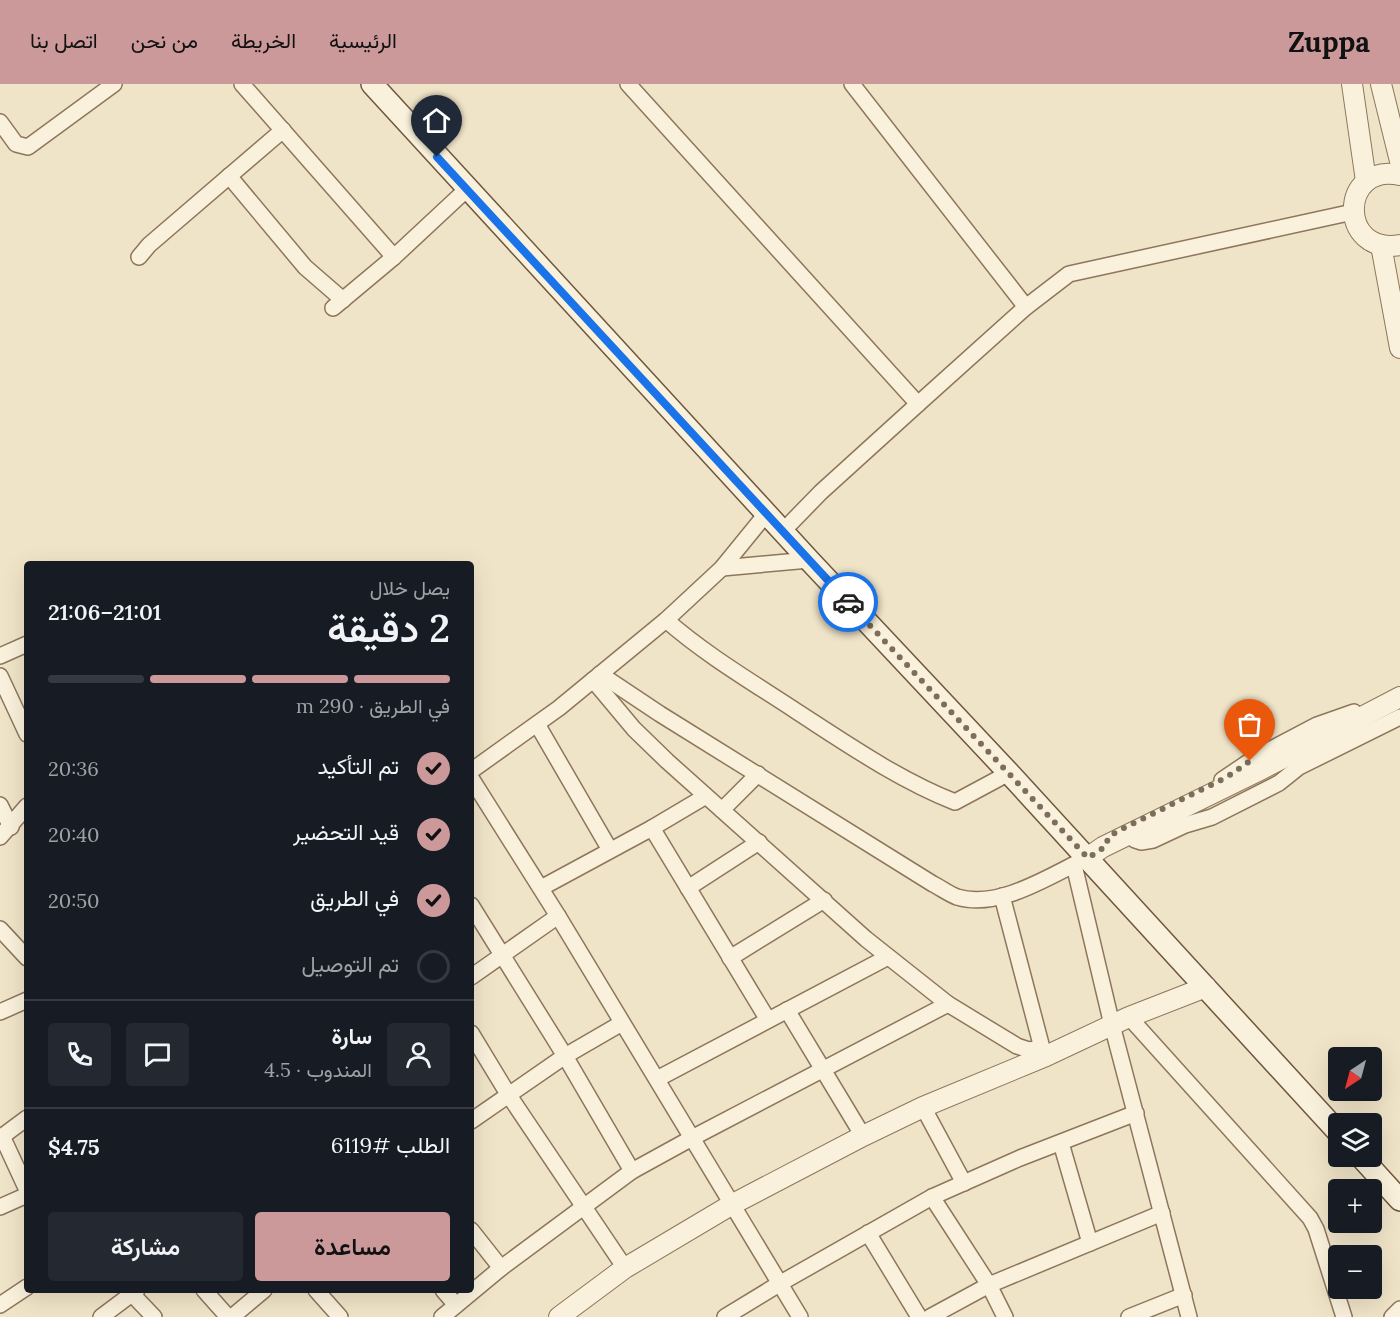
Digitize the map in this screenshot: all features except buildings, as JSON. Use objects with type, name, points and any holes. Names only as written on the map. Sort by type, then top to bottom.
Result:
[{"type":"main road","points":[[372,84],[782,532],[1009,773],[1081,861],[1206,987],[1328,1121]]},
{"type":"main road","points":[[1370,1167],[1400,1200]]},
{"type":"street","points":[[0,122],[16,144],[28,147],[114,84]]},
{"type":"street","points":[[242,84],[394,257]]},
{"type":"street","points":[[628,84],[918,404]]},
{"type":"street","points":[[852,84],[1026,307]]},
{"type":"street","points":[[1352,84],[1366,182]]},
{"type":"street","points":[[1382,84],[1400,160]]},
{"type":"street","points":[[139,257],[149,245],[283,130]]},
{"type":"street","points":[[1400,175],[1391,173],[1378,175],[1366,182],[1358,190],[1353,212],[1362,234],[1371,241],[1391,245],[1400,348]]},
{"type":"street","points":[[229,176],[338,304],[394,257],[466,189]]},
{"type":"street","points":[[782,532],[821,492],[918,404],[1026,307],[1069,274],[1353,212]]},
{"type":"street","points":[[474,769],[537,724],[666,620],[723,568],[766,514]]},
{"type":"street","points":[[723,568],[809,560]]},
{"type":"street","points":[[666,620],[696,646],[728,667],[833,735],[931,792],[955,802],[1009,773]]},
{"type":"street","points":[[0,656],[24,645]]},
{"type":"street","points":[[0,676],[22,710]]},
{"type":"street","points":[[596,677],[758,774],[933,884],[957,897],[979,901],[1002,896],[1081,861],[1106,846],[1262,769],[1400,697]]},
{"type":"street","points":[[596,677],[634,729],[888,957],[948,1004],[1017,1046],[1044,1052]]},
{"type":"street","points":[[1106,846],[1108,838],[1116,832],[1227,777],[1256,757],[1317,725],[1350,714],[1400,689]]},
{"type":"street","points":[[1081,861],[1108,854],[1400,708]]},
{"type":"street","points":[[1135,840],[1141,842],[1153,840],[1185,825],[1212,817],[1279,783],[1299,767],[1400,717]]},
{"type":"street","points":[[537,724],[610,850]]},
{"type":"street","points":[[722,810],[758,774]]},
{"type":"street","points":[[474,783],[541,888],[800,1317]]},
{"type":"street","points":[[541,888],[706,796]]},
{"type":"street","points":[[0,805],[5,832]]},
{"type":"street","points":[[5,832],[24,810]]},
{"type":"street","points":[[652,828],[768,1020]]},
{"type":"street","points":[[688,888],[759,842]]},
{"type":"street","points":[[1081,861],[1121,1021],[1136,1113],[1189,1317]]},
{"type":"street","points":[[1002,896],[1044,1052]]},
{"type":"street","points":[[730,958],[824,900]]},
{"type":"street","points":[[474,910],[565,1056],[632,1171]]},
{"type":"street","points":[[474,975],[558,916]]},
{"type":"street","points":[[0,929],[24,955]]},
{"type":"street","points":[[657,1079],[888,957]]},
{"type":"street","points":[[559,1317],[625,1268],[731,1205],[863,1136],[1044,1052],[1206,987]]},
{"type":"street","points":[[0,1012],[24,1001]]},
{"type":"street","points":[[474,1290],[582,1206],[632,1171],[948,1004]]},
{"type":"street","points":[[787,1010],[863,1136]]},
{"type":"street","points":[[1121,1021],[1310,1218],[1316,1229],[1344,1317]]},
{"type":"street","points":[[474,1119],[565,1056],[622,1023]]},
{"type":"street","points":[[474,1038],[508,1094],[625,1268]]},
{"type":"street","points":[[923,1107],[964,1183]]},
{"type":"street","points":[[725,1317],[932,1197],[1136,1113]]},
{"type":"street","points":[[24,1120],[1,1137],[24,1186]]},
{"type":"street","points":[[1060,1143],[1090,1243]]},
{"type":"street","points":[[0,1208],[24,1194]]},
{"type":"street","points":[[932,1197],[989,1285],[1005,1317]]},
{"type":"street","points":[[930,1317],[989,1285],[1162,1213]]},
{"type":"street","points":[[868,1233],[919,1317]]},
{"type":"street","points":[[474,1234],[501,1268]]},
{"type":"street","points":[[0,1305],[24,1289]]},
{"type":"street","points":[[101,1317],[133,1293]]},
{"type":"street","points":[[135,1293],[154,1317]]},
{"type":"street","points":[[207,1293],[230,1317],[260,1293]]},
{"type":"street","points":[[319,1293],[340,1317]]},
{"type":"street","points":[[445,1293],[456,1305]]},
{"type":"street","points":[[442,1317],[471,1293]]},
{"type":"street","points":[[1130,1317],[1184,1295]]},
{"type":"street","points":[[1392,1317],[1400,1308]]},
{"type":"way so far","points":[[848,602],[1088,858],[1106,846],[1112,834],[1227,777],[1250,761]]},
{"type":"route","points":[[437,157],[848,602]]}]
